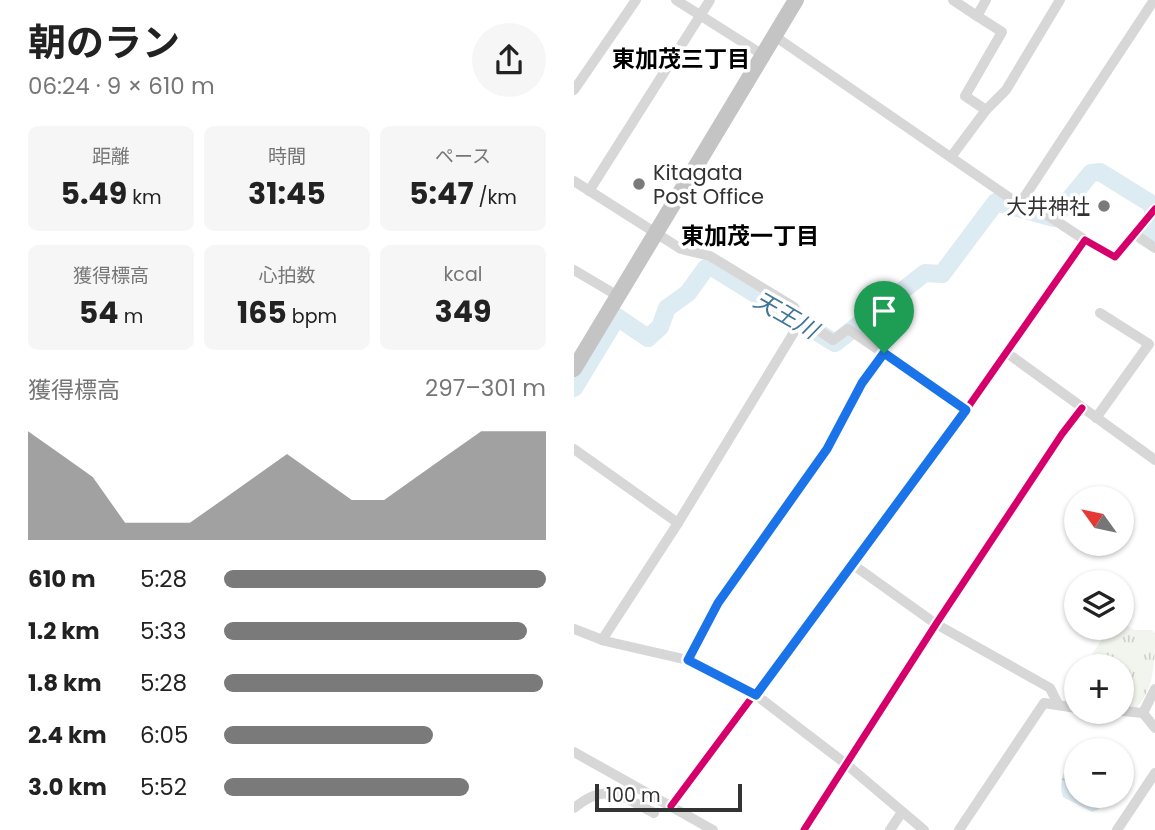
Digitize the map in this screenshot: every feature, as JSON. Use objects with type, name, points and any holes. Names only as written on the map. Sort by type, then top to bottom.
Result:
[{"type":"highway","points":[[574,369],[796,0]]},
{"type":"street","points":[[574,90],[636,0]]},
{"type":"street","points":[[676,0],[763,55]]},
{"type":"street","points":[[589,191],[710,0]]},
{"type":"street","points":[[953,0],[1002,32],[965,96],[986,110]]},
{"type":"street","points":[[977,16],[986,0]]},
{"type":"street","points":[[950,157],[986,110],[1006,90],[1060,0]]},
{"type":"street","points":[[773,35],[1017,203],[1023,199],[1154,0]]},
{"type":"street","points":[[574,181],[681,249],[710,256],[794,307],[802,319],[833,340],[848,329],[966,410]]},
{"type":"street","points":[[1023,199],[1115,257],[1155,209]]},
{"type":"street","points":[[1135,234],[1155,248]]},
{"type":"street","points":[[671,806],[966,410],[1085,240]]},
{"type":"street","points":[[574,270],[618,296]]},
{"type":"street","points":[[1096,418],[1149,344],[1100,313]]},
{"type":"street","points":[[602,640],[678,523],[802,319]]},
{"type":"street","points":[[688,660],[718,603],[827,449],[862,383],[884,353]]},
{"type":"street","points":[[1007,353],[1155,460]]},
{"type":"street","points":[[804,830],[936,624],[1062,434],[1083,408]]},
{"type":"street","points":[[574,449],[678,523]]},
{"type":"street","points":[[852,564],[936,624],[1050,688],[1058,704]]},
{"type":"street","points":[[574,629],[602,640],[688,660],[756,695],[846,764],[924,830]]},
{"type":"street","points":[[1143,713],[1155,689]]},
{"type":"street","points":[[959,830],[1044,703],[1064,705]]},
{"type":"street","points":[[1134,712],[1143,713],[1155,728]]},
{"type":"street","points":[[574,752],[671,806],[698,827],[713,830]]},
{"type":"street","points":[[1117,830],[1155,773]]},
{"type":"street","points":[[574,808],[595,794],[606,792],[654,813]]},
{"type":"street","points":[[890,830],[902,812]]},
{"type":"green space","points":[[1134,630],[1152,630],[1155,633],[1150,683],[1136,708],[1134,654],[1092,654],[1101,640],[1134,640]]},
{"type":"water","points":[[1064,773],[1064,798],[1061,786]]},
{"type":"water","points":[[1084,808],[1100,808],[1092,812]]},
{"type":"waterway","name":"天王川","points":[[574,388],[617,317],[648,338],[660,327],[667,308],[688,293],[706,268],[712,267],[835,343],[925,273],[942,274],[996,202],[1054,218],[1091,173],[1100,172],[1150,203],[1155,214]]},
{"type":"waterway","name":"天王川","points":[[1155,218],[1143,236],[1155,243]]},
{"type":"cycle path","points":[[671,806],[966,410],[1085,240],[1115,257],[1155,209]]},
{"type":"cycle path","points":[[804,830],[936,624],[1082,408]]},
{"type":"place","name":"Kitagata Post Office","points":[[639,184]]},
{"type":"place","name":"大井神社","points":[[1104,206]]},
{"type":"district","name":"東加茂三丁目","points":[[681,59]]},
{"type":"district","name":"東加茂一丁目","points":[[750,236]]},
{"type":"route","points":[[884,353],[966,410],[756,695],[688,660],[718,603],[827,449],[862,383],[884,353]]}]
